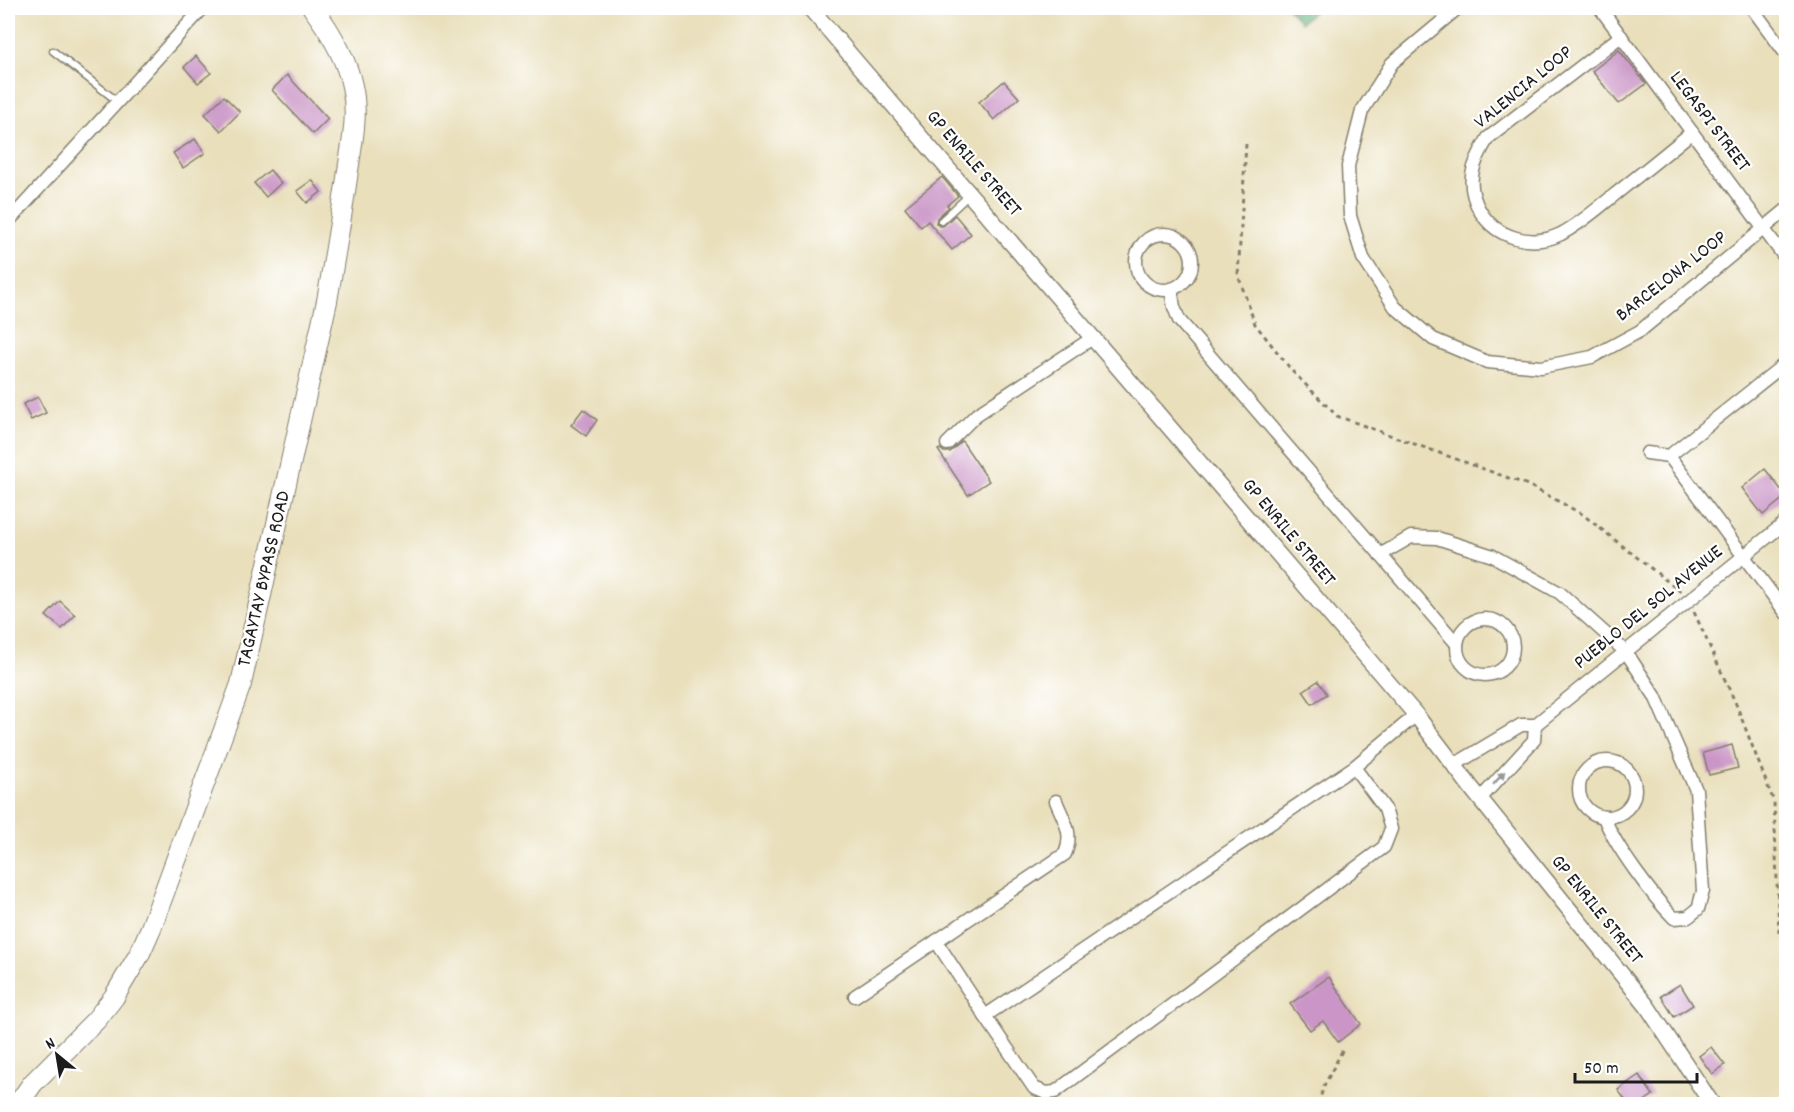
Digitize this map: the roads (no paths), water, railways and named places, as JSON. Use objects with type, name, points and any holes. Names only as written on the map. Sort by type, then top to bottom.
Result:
[{"type":"main road","name":"TAGAYTAY BYPASS ROAD","points":[[18,1104],[33,1083],[100,1015],[124,983],[139,955],[241,684],[327,301],[354,133],[354,95],[349,72],[339,49],[313,8]]},
{"type":"street","points":[[8,222],[203,8]]},
{"type":"street","name":"GP ENRILE STREET","points":[[810,8],[971,193],[1416,715],[1480,799],[1647,1006],[1712,1104]]},
{"type":"street","name":"BARCELONA LOOP","points":[[1458,8],[1392,63],[1362,111],[1348,166],[1350,216],[1363,258],[1395,307],[1433,339],[1487,362],[1541,367],[1592,357],[1640,331],[1786,210]]},
{"type":"street","name":"LEGASPI STREET","points":[[1599,8],[1786,259]]},
{"type":"street","points":[[1752,8],[1786,54]]},
{"type":"street","name":"VALENCIA LOOP","points":[[1621,36],[1488,138],[1474,161],[1471,182],[1475,201],[1486,221],[1504,234],[1532,241],[1559,234],[1588,216],[1692,132]]},
{"type":"street","points":[[1169,233],[1180,238],[1188,246],[1192,257],[1192,268],[1188,278],[1171,289],[1161,290],[1151,287],[1142,280],[1137,270],[1136,259],[1139,248],[1147,239],[1157,234],[1169,233]]},
{"type":"street","points":[[1171,289],[1179,320],[1457,644],[1458,655],[1463,665],[1472,673],[1492,674],[1509,663],[1513,654],[1513,642],[1509,631],[1500,623],[1490,619],[1478,619],[1468,625],[1460,633],[1457,644]]},
{"type":"street","points":[[946,444],[976,415],[1094,337]]},
{"type":"street","points":[[1669,456],[1786,363]]},
{"type":"street","points":[[1647,453],[1669,456],[1786,613]]},
{"type":"street","name":"PUEBLO DEL SOL AVENUE","points":[[1454,765],[1521,725],[1535,725],[1786,522]]},
{"type":"street","points":[[1380,555],[1411,537],[1437,538],[1493,556],[1560,593],[1626,652],[1655,696],[1696,790],[1703,891],[1698,909],[1688,917],[1674,918],[1664,908],[1613,837],[1604,817],[1594,814],[1585,807],[1580,797],[1579,786],[1582,775],[1590,766],[1600,761],[1612,761],[1623,765],[1631,773],[1635,784],[1635,795],[1623,812],[1604,817]]},
{"type":"street","points":[[986,1016],[1354,767],[1416,715]]},
{"type":"street","name":"PUEBLO DEL SOL AVENUE","points":[[1480,799],[1534,740],[1535,725]]},
{"type":"street","points":[[936,940],[1034,1088],[1046,1094],[1055,1092],[1384,847],[1391,829],[1385,809],[1354,767]]},
{"type":"street","points":[[855,996],[1065,854],[1070,842],[1070,832],[1056,801]]},
{"type":"lane","points":[[53,51],[117,101]]},
{"type":"lane","points":[[941,221],[971,193]]}]
